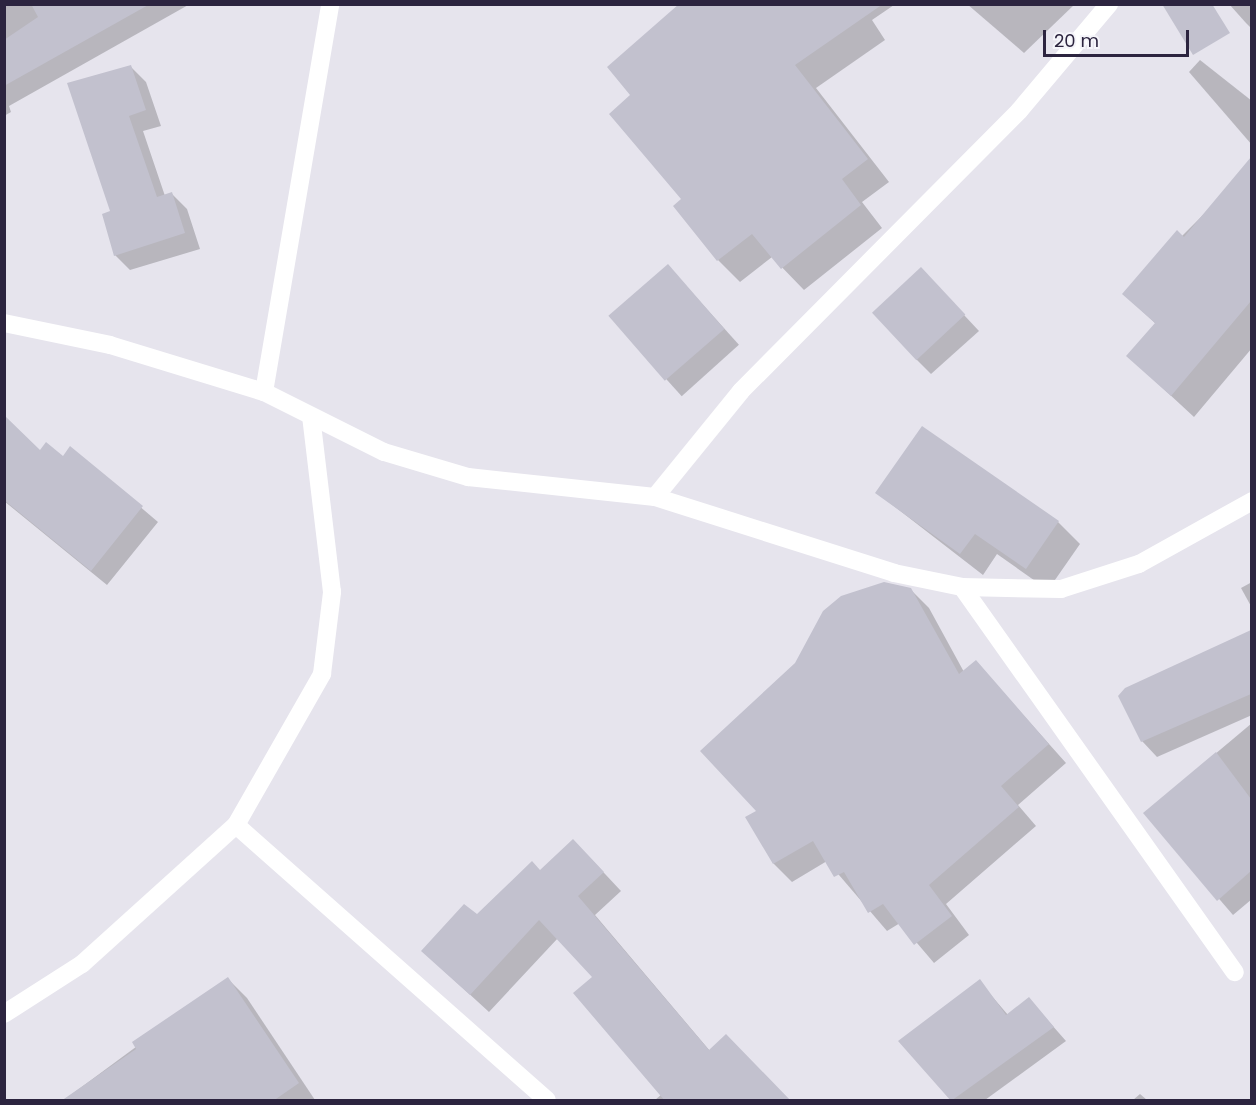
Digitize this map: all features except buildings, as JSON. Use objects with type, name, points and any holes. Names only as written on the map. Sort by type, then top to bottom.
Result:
[{"type":"street","points":[[264,392],[330,4]]},
{"type":"street","points":[[655,497],[741,391],[1019,111],[1109,4]]},
{"type":"street","points":[[4,323],[110,345],[264,392],[384,452],[468,477],[655,497],[863,564],[962,587],[1061,590],[1139,564],[1251,501]]},
{"type":"street","points":[[4,1014],[82,964],[237,825],[322,674],[332,592],[311,417]]},
{"type":"street","points":[[962,587],[1235,972]]},
{"type":"street","points":[[237,825],[547,1101]]}]
